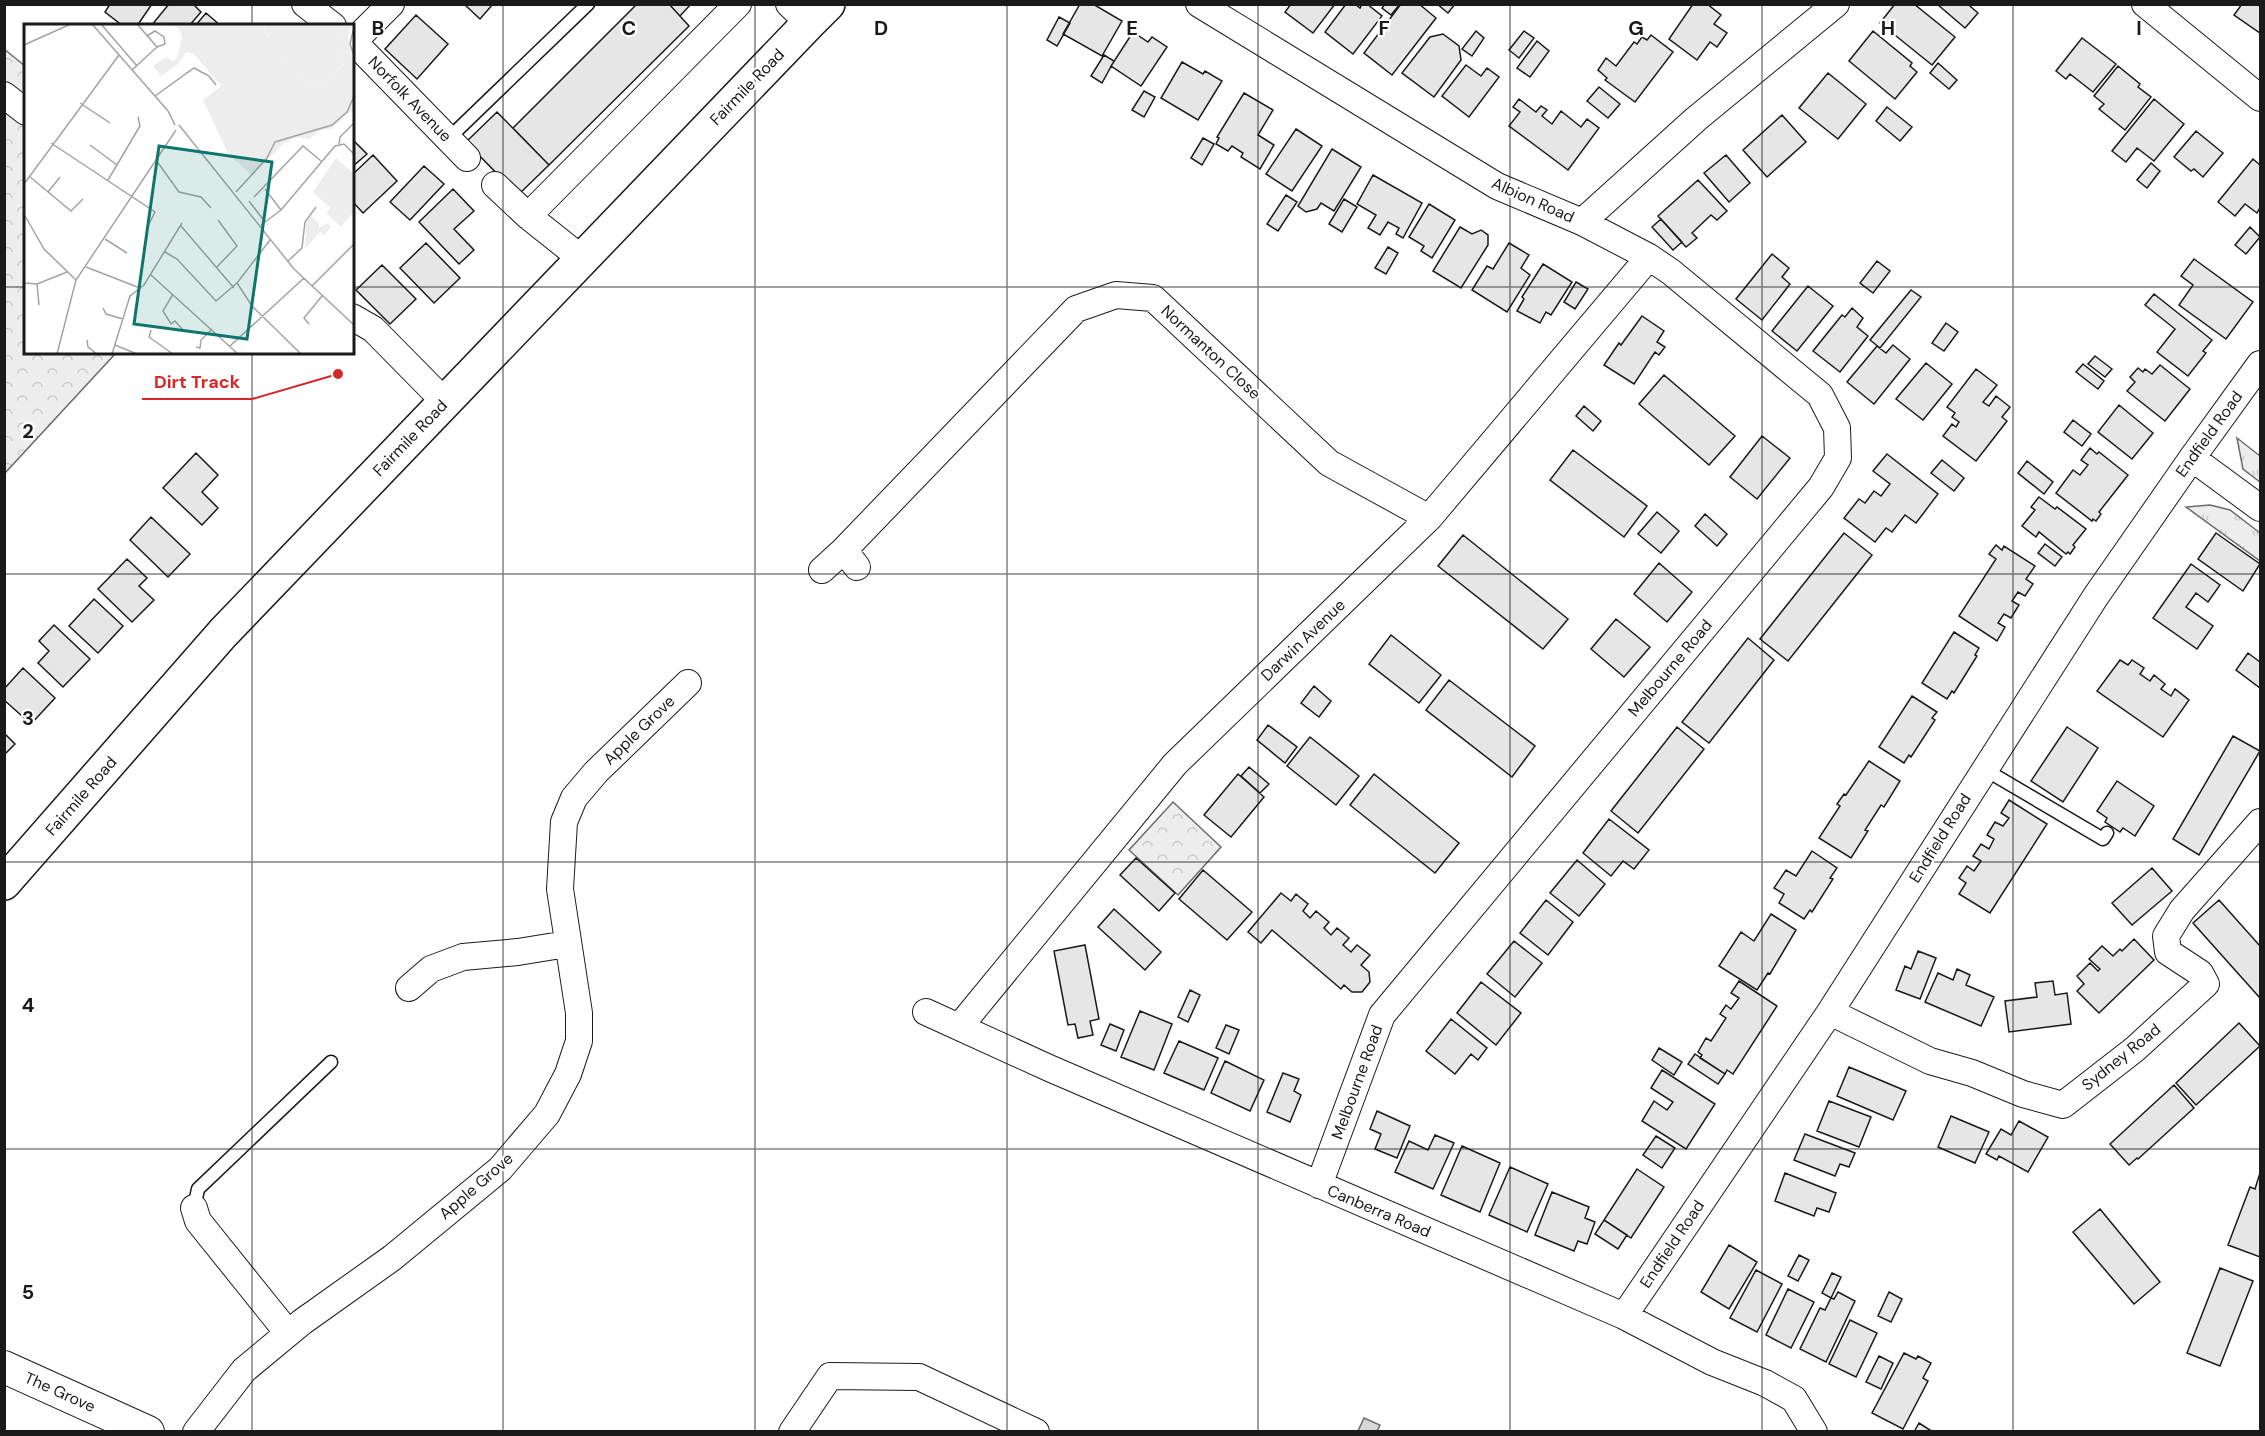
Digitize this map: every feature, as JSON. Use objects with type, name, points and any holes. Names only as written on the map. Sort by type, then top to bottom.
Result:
[{"type":"main road","name":"Fairmile Road","points":[[4,883],[223,633],[582,259],[809,11]]},
{"type":"street","points":[[305,4],[330,24]]},
{"type":"street","points":[[354,40],[391,4]]},
{"type":"street","points":[[528,216],[738,4]]},
{"type":"street","name":"Albion Road","points":[[1199,4],[1497,186],[1582,222],[1696,118],[1836,4]]},
{"type":"street","points":[[2145,4],[2260,98]]},
{"type":"street","name":"Norfolk Avenue","points":[[354,42],[467,158]]},
{"type":"street","points":[[4,95],[24,110]]},
{"type":"street","points":[[495,185],[528,216],[582,259]]},
{"type":"street","name":"Melbourne Road","points":[[1319,1185],[1382,1015],[1821,487],[1838,458],[1837,428],[1820,395],[1671,272],[1649,257],[1582,222]]},
{"type":"street","name":"Darwin Avenue","points":[[960,1026],[1175,764],[1429,518],[1649,257]]},
{"type":"street","name":"Normanton Close","points":[[822,570],[851,558],[1076,309],[1116,295],[1153,298],[1329,463],[1429,518]]},
{"type":"street","points":[[354,318],[373,329],[445,402]]},
{"type":"street","name":"Endfield Road","points":[[1624,1316],[1830,1012],[2096,596],[2260,364]]},
{"type":"street","points":[[2192,458],[2260,508]]},
{"type":"street","name":"Apple Grove","points":[[196,1431],[244,1370],[288,1334],[392,1258],[500,1168],[547,1114],[567,1074],[579,1041],[579,1013],[560,889],[564,822],[574,798],[596,771],[687,683]]},
{"type":"street","name":"Sydney Road","points":[[1830,1012],[1930,1061],[1972,1073],[2023,1094],[2062,1105],[2135,1049],[2206,984],[2200,973],[2168,952],[2166,936],[2182,910],[2260,822]]},
{"type":"street","points":[[409,988],[431,969],[463,957],[518,952],[567,944]]},
{"type":"street","name":"Canberra Road","points":[[926,1012],[1048,1068],[1624,1316],[1712,1362],[1765,1383],[1794,1399],[1814,1431]]},
{"type":"street","points":[[194,1208],[198,1221],[288,1334]]},
{"type":"street","name":"The Grove","points":[[4,1367],[148,1431]]},
{"type":"street","points":[[792,1431],[830,1376],[841,1376],[919,1377],[1036,1431]]},
{"type":"lane","points":[[447,140],[588,4]]},
{"type":"lane","points":[[1984,769],[2103,839],[2107,833]]},
{"type":"lane","points":[[194,1208],[198,1189],[331,1062]]},
{"type":"green space","points":[[4,49],[24,65],[24,354],[115,354],[5,473]]},
{"type":"green space","points":[[2237,438],[2260,456],[2260,482],[2243,469]]},
{"type":"green space","points":[[2210,505],[2230,510],[2260,533],[2260,561],[2186,507]]},
{"type":"green space","points":[[1173,802],[1221,847],[1178,895],[1129,850]]},
{"type":"shaded area","points":[[1364,1418],[1380,1425],[1377,1431],[1358,1431]]},
{"type":"building","points":[[110,4],[152,4],[138,24],[120,24],[105,12]]},
{"type":"building","points":[[169,4],[193,4],[201,12],[191,24],[153,24]]},
{"type":"building","points":[[464,4],[493,4],[480,19]]},
{"type":"building","points":[[637,4],[669,4],[689,26],[549,165],[513,128]]},
{"type":"building","points":[[669,4],[691,4],[680,16]]},
{"type":"building","points":[[1080,4],[1093,4],[1122,21],[1102,56],[1063,34]]},
{"type":"building","points":[[1291,4],[1335,4],[1313,33],[1285,12]]},
{"type":"building","points":[[1346,4],[1355,4],[1360,8],[1362,4],[1367,4],[1382,16],[1353,54],[1325,32]]},
{"type":"building","points":[[1385,4],[1400,4],[1391,15],[1382,8]]},
{"type":"building","points":[[1401,4],[1419,4],[1436,18],[1392,75],[1364,53]]},
{"type":"building","points":[[1437,4],[1455,4],[1448,13]]},
{"type":"building","points":[[1693,4],[1707,4],[1721,15],[1714,24],[1727,33],[1717,47],[1710,42],[1697,60],[1669,39]]},
{"type":"building","points":[[1895,4],[1914,4],[1955,37],[1932,65],[1880,23]]},
{"type":"building","points":[[1937,4],[1971,4],[1970,6],[1978,13],[1965,28]]},
{"type":"building","points":[[2242,4],[2260,4],[2260,33],[2234,15]]},
{"type":"building","points":[[206,13],[219,24],[197,24]]},
{"type":"building","points":[[416,15],[448,44],[417,79],[385,49]]},
{"type":"building","points":[[1059,17],[1070,23],[1057,46],[1047,40]]},
{"type":"building","points":[[1476,31],[1484,38],[1472,56],[1462,49]]},
{"type":"building","points":[[1524,31],[1534,38],[1519,58],[1509,50]]},
{"type":"building","points":[[1873,31],[1912,63],[1910,66],[1917,72],[1895,99],[1849,61]]},
{"type":"building","points":[[1133,32],[1148,42],[1152,37],[1167,47],[1141,86],[1111,66]]},
{"type":"building","points":[[1443,34],[1459,46],[1461,60],[1434,97],[1402,73],[1430,37]]},
{"type":"building","points":[[1651,35],[1673,52],[1635,102],[1605,80],[1607,78],[1598,70],[1606,58],[1616,66],[1634,42],[1637,44],[1642,37],[1647,40]]},
{"type":"building","points":[[2082,38],[2116,64],[2093,92],[2070,74],[2066,79],[2056,71]]},
{"type":"building","points":[[1537,41],[1549,51],[1530,77],[1517,68]]},
{"type":"building","points":[[1104,55],[1114,61],[1102,83],[1091,76]]},
{"type":"building","points":[[1182,62],[1203,74],[1205,71],[1222,81],[1198,120],[1161,98]]},
{"type":"building","points":[[1938,63],[1957,80],[1949,89],[1930,73]]},
{"type":"building","points":[[1466,65],[1481,76],[1487,68],[1499,77],[1469,117],[1442,96]]},
{"type":"building","points":[[2118,66],[2140,84],[2138,87],[2151,97],[2125,130],[2099,109],[2104,104],[2094,96]]},
{"type":"building","points":[[1828,73],[1866,104],[1838,139],[1799,108]]},
{"type":"building","points":[[1599,87],[1620,104],[1608,118],[1587,101]]},
{"type":"building","points":[[1144,91],[1155,97],[1144,117],[1132,110]]},
{"type":"building","points":[[1244,93],[1273,110],[1258,135],[1274,145],[1260,169],[1241,157],[1243,153],[1232,146],[1228,151],[1216,144],[1219,138],[1217,137]]},
{"type":"building","points":[[1519,99],[1536,112],[1541,106],[1547,110],[1542,116],[1552,124],[1561,111],[1581,127],[1587,119],[1599,128],[1568,170],[1509,126],[1520,112],[1513,107]]},
{"type":"building","points":[[2154,99],[2184,124],[2154,161],[2137,148],[2126,162],[2112,151]]},
{"type":"building","points":[[1887,107],[1912,127],[1900,141],[1876,121]]},
{"type":"building","points":[[497,112],[549,165],[518,195],[466,142]]},
{"type":"building","points":[[1782,115],[1806,142],[1767,177],[1743,150]]},
{"type":"building","points":[[1296,129],[1322,146],[1292,191],[1266,174]]},
{"type":"building","points":[[2196,131],[2223,153],[2203,177],[2194,169],[2191,171],[2174,157]]},
{"type":"building","points":[[1203,138],[1214,144],[1202,165],[1191,158]]},
{"type":"building","points":[[354,141],[367,154],[354,165]]},
{"type":"building","points":[[1332,149],[1361,167],[1334,211],[1321,203],[1317,209],[1306,212],[1298,206]]},
{"type":"building","points":[[373,155],[397,181],[363,213],[354,203],[354,173]]},
{"type":"building","points":[[1726,155],[1750,183],[1729,202],[1704,173]]},
{"type":"building","points":[[2253,159],[2260,165],[2260,208],[2257,213],[2245,204],[2235,216],[2218,202]]},
{"type":"building","points":[[2151,163],[2160,171],[2147,188],[2137,180]]},
{"type":"building","points":[[424,166],[444,184],[410,220],[390,202]]},
{"type":"building","points":[[1373,175],[1422,203],[1403,238],[1396,234],[1399,228],[1388,222],[1380,235],[1368,228],[1376,215],[1357,204]]},
{"type":"building","points":[[1698,180],[1727,211],[1717,220],[1711,215],[1692,233],[1697,238],[1686,247],[1658,216]]},
{"type":"building","points":[[453,189],[474,211],[454,229],[474,250],[459,264],[419,222]]},
{"type":"building","points":[[1286,195],[1297,202],[1278,231],[1267,224]]},
{"type":"building","points":[[1344,199],[1357,207],[1342,232],[1329,224]]},
{"type":"building","points":[[1429,204],[1455,220],[1432,258],[1421,251],[1424,246],[1409,237]]},
{"type":"building","points":[[1661,219],[1682,242],[1673,250],[1652,227]]},
{"type":"building","points":[[1460,227],[1472,234],[1481,230],[1488,235],[1488,245],[1461,288],[1433,271]]},
{"type":"building","points":[[2250,227],[2260,237],[2246,254],[2235,245]]},
{"type":"building","points":[[426,243],[460,278],[434,303],[400,268]]},
{"type":"building","points":[[1509,243],[1529,255],[1521,268],[1530,275],[1507,312],[1472,290],[1487,266],[1493,269]]},
{"type":"building","points":[[1388,247],[1398,253],[1386,274],[1375,268]]},
{"type":"building","points":[[1772,254],[1789,268],[1782,277],[1790,284],[1762,320],[1736,299]]},
{"type":"building","points":[[2194,259],[2253,302],[2226,339],[2179,305],[2193,285],[2181,276]]},
{"type":"building","points":[[1877,261],[1890,271],[1873,293],[1860,283]]},
{"type":"building","points":[[1543,264],[1572,282],[1551,315],[1546,312],[1540,323],[1517,311],[1524,299],[1522,297]]},
{"type":"building","points":[[382,265],[416,299],[390,324],[356,290]]},
{"type":"building","points":[[1576,282],[1588,289],[1575,309],[1564,302]]},
{"type":"building","points":[[1808,286],[1833,306],[1797,351],[1772,331]]},
{"type":"building","points":[[1911,290],[1921,297],[1880,348],[1870,340]]},
{"type":"building","points":[[2154,294],[2212,340],[2203,351],[2206,353],[2188,376],[2157,352],[2175,329],[2145,305]]},
{"type":"building","points":[[1852,308],[1863,318],[1857,327],[1868,336],[1840,372],[1813,351],[1842,315],[1845,317]]},
{"type":"building","points":[[1642,316],[1664,331],[1657,342],[1665,347],[1659,355],[1655,352],[1634,384],[1604,365]]},
{"type":"building","points":[[1946,323],[1958,332],[1944,351],[1932,343]]},
{"type":"building","points":[[1893,345],[1910,359],[1874,404],[1847,382],[1877,346],[1886,353]]},
{"type":"building","points":[[2095,356],[2112,369],[2105,377],[2088,364]]},
{"type":"building","points":[[1926,363],[1952,384],[1923,420],[1896,399]]},
{"type":"building","points":[[2083,364],[2104,381],[2098,389],[2076,372]]},
{"type":"building","points":[[2160,365],[2190,389],[2165,421],[2127,391],[2135,382],[2130,377],[2138,368],[2143,372],[2145,369],[2152,374]]},
{"type":"building","points":[[1976,369],[1997,385],[1983,402],[1989,406],[1996,396],[2010,407],[2002,417],[2007,421],[1976,461],[1943,436],[1952,424],[1956,427],[1959,422],[1952,417],[1955,413],[1947,407]]},
{"type":"building","points":[[1664,375],[1735,436],[1709,465],[1639,404]]},
{"type":"building","points":[[2119,405],[2153,433],[2132,459],[2098,432]]},
{"type":"building","points":[[1584,406],[1601,421],[1593,431],[1576,416]]},
{"type":"building","points":[[2073,420],[2091,434],[2082,446],[2064,432]]},
{"type":"building","points":[[1762,436],[1790,458],[1757,499],[1730,477]]},
{"type":"building","points":[[2090,448],[2097,454],[2099,452],[2128,475],[2099,512],[2101,514],[2096,521],[2093,519],[2092,521],[2056,493],[2073,470],[2080,475],[2088,465],[2081,460]]},
{"type":"building","points":[[1573,450],[1647,506],[1624,537],[1550,480]]},
{"type":"building","points":[[196,453],[218,475],[202,492],[218,508],[202,525],[163,488]]},
{"type":"building","points":[[1887,454],[1938,494],[1916,523],[1905,515],[1892,532],[1886,528],[1875,542],[1844,518],[1859,499],[1865,503],[1874,491],[1881,496],[1890,484],[1873,471]]},
{"type":"building","points":[[1942,460],[1964,478],[1954,491],[1931,473]]},
{"type":"building","points":[[2027,461],[2053,482],[2044,494],[2018,473]]},
{"type":"building","points":[[2039,497],[2055,509],[2057,507],[2086,529],[2073,545],[2075,547],[2070,554],[2068,552],[2066,554],[2039,532],[2036,537],[2022,526],[2035,510],[2031,507]]},
{"type":"building","points":[[1657,512],[1679,531],[1661,553],[1638,534]]},
{"type":"building","points":[[1705,514],[1727,534],[1717,546],[1695,526]]},
{"type":"building","points":[[151,517],[190,554],[168,577],[130,540]]},
{"type":"building","points":[[1844,533],[1872,555],[1788,661],[1760,639]]},
{"type":"building","points":[[2216,533],[2260,564],[2243,591],[2198,559]]},
{"type":"building","points":[[1463,535],[1568,619],[1543,649],[1438,566]]},
{"type":"building","points":[[2045,544],[2062,557],[2055,566],[2038,553]]},
{"type":"building","points":[[1996,545],[2002,550],[2004,546],[2035,566],[2026,579],[2033,584],[2025,596],[2018,592],[2012,601],[2019,605],[2011,618],[2004,614],[1998,623],[2005,627],[1997,641],[1959,616],[1996,559],[1989,554]]},
{"type":"building","points":[[127,559],[147,578],[139,586],[154,600],[132,622],[98,589]]},
{"type":"building","points":[[1659,563],[1692,592],[1667,622],[1634,594]]},
{"type":"building","points":[[2191,564],[2220,585],[2208,602],[2196,593],[2186,607],[2213,626],[2197,649],[2153,618]]},
{"type":"building","points":[[94,599],[123,626],[98,653],[69,626]]},
{"type":"building","points":[[1616,619],[1650,647],[1624,677],[1591,649]]},
{"type":"building","points":[[54,625],[90,659],[63,687],[38,663],[49,651],[39,641]]},
{"type":"building","points":[[1954,632],[1979,648],[1975,655],[1977,656],[1954,693],[1952,691],[1947,699],[1922,683]]},
{"type":"building","points":[[1391,635],[1441,675],[1419,703],[1369,664]]},
{"type":"building","points":[[1748,638],[1774,660],[1709,743],[1682,722]]},
{"type":"building","points":[[2248,653],[2260,662],[2260,688],[2236,670]]},
{"type":"building","points":[[2120,660],[2128,665],[2132,660],[2144,668],[2140,674],[2150,681],[2154,675],[2165,684],[2161,689],[2171,696],[2175,689],[2189,700],[2163,737],[2097,691]]},
{"type":"building","points":[[23,668],[55,698],[31,724],[4,700],[4,689]]},
{"type":"building","points":[[1449,680],[1535,746],[1512,777],[1426,710]]},
{"type":"building","points":[[1314,686],[1331,701],[1319,717],[1301,703]]},
{"type":"building","points":[[1912,696],[1937,712],[1932,718],[1935,720],[1911,757],[1909,755],[1904,763],[1879,747]]},
{"type":"building","points":[[1268,725],[1297,747],[1285,763],[1257,740]]},
{"type":"building","points":[[1677,727],[1704,749],[1638,833],[1611,811]]},
{"type":"building","points":[[2067,727],[2098,748],[2063,802],[2031,781]]},
{"type":"building","points":[[4,733],[15,744],[4,755]]},
{"type":"building","points":[[2233,736],[2260,751],[2199,855],[2173,839]]},
{"type":"building","points":[[1310,737],[1359,776],[1336,805],[1287,766]]},
{"type":"building","points":[[1869,761],[1900,781],[1884,807],[1881,805],[1865,830],[1868,831],[1851,858],[1819,838],[1840,806],[1837,804],[1844,794],[1846,795]]},
{"type":"building","points":[[1249,767],[1269,784],[1260,793],[1241,776]]},
{"type":"building","points":[[1238,774],[1264,797],[1231,837],[1204,815]]},
{"type":"building","points":[[1374,774],[1459,843],[1435,873],[1350,805]]},
{"type":"building","points":[[2117,781],[2154,806],[2135,836],[2123,828],[2120,832],[2105,822],[2107,818],[2097,811]]},
{"type":"building","points":[[2009,800],[2047,824],[1990,913],[1959,894],[1966,883],[1959,878],[1967,866],[1974,871],[1981,861],[1973,856],[1981,844],[1989,849],[1994,839],[1987,835],[1995,822],[2003,826],[2009,818],[2001,813]]},
{"type":"building","points":[[1609,819],[1649,850],[1634,869],[1623,861],[1611,876],[1583,853]]},
{"type":"building","points":[[1812,851],[1837,868],[1830,878],[1833,879],[1812,912],[1810,910],[1804,919],[1779,903],[1784,894],[1774,888],[1786,870],[1796,876]]},
{"type":"building","points":[[1136,858],[1175,893],[1159,911],[1120,875]]},
{"type":"building","points":[[1577,860],[1605,884],[1579,916],[1550,893]]},
{"type":"building","points":[[2152,868],[2172,891],[2132,925],[2112,903]]},
{"type":"building","points":[[1203,870],[1252,912],[1227,940],[1179,899]]},
{"type":"building","points":[[1281,893],[1291,901],[1296,894],[1308,904],[1303,911],[1310,918],[1316,911],[1329,922],[1324,928],[1331,935],[1337,928],[1349,938],[1343,945],[1351,952],[1357,945],[1370,955],[1361,965],[1369,972],[1370,982],[1362,992],[1352,992],[1344,985],[1341,989],[1272,930],[1261,943],[1248,932]]},
{"type":"building","points":[[1546,900],[1573,922],[1548,955],[1520,933]]},
{"type":"building","points":[[2219,900],[2260,946],[2260,998],[2193,923]]},
{"type":"building","points":[[1114,909],[1161,952],[1145,970],[1098,927]]},
{"type":"building","points":[[1771,914],[1796,930],[1770,974],[1768,973],[1757,990],[1719,966],[1741,932],[1754,941]]},
{"type":"building","points":[[2134,939],[2154,960],[2099,1013],[2077,991],[2084,984],[2077,976],[2090,963],[2098,971],[2100,969],[2089,959],[2102,946],[2113,956]]},
{"type":"building","points":[[1514,941],[1542,963],[1515,997],[1487,974]]},
{"type":"building","points":[[1085,945],[1099,1019],[1090,1021],[1093,1035],[1078,1038],[1075,1024],[1068,1025],[1054,951]]},
{"type":"building","points":[[1918,951],[1936,958],[1920,999],[1896,990],[1905,966],[1911,969]]},
{"type":"building","points":[[1957,969],[1970,975],[1966,985],[1994,997],[1981,1026],[1925,1002],[1938,973],[1953,980]]},
{"type":"building","points":[[1739,981],[1777,1006],[1733,1074],[1727,1070],[1725,1074],[1700,1058],[1702,1055],[1698,1052],[1706,1038],[1711,1041],[1726,1018],[1720,1014],[1726,1005],[1731,1009],[1739,998],[1731,993]]},
{"type":"building","points":[[2053,981],[2055,995],[2067,993],[2071,1024],[2009,1032],[2005,1001],[2037,997],[2035,983]]},
{"type":"building","points":[[1481,982],[1521,1013],[1496,1045],[1457,1013]]},
{"type":"building","points":[[1190,990],[1200,995],[1188,1022],[1178,1017]]},
{"type":"building","points":[[1140,1011],[1172,1024],[1154,1070],[1121,1057]]},
{"type":"building","points":[[1451,1019],[1487,1048],[1478,1060],[1471,1054],[1455,1074],[1426,1051]]},
{"type":"building","points":[[2239,1023],[2260,1046],[2196,1105],[2176,1083]]},
{"type":"building","points":[[1110,1024],[1124,1030],[1116,1051],[1101,1045]]},
{"type":"building","points":[[1226,1025],[1239,1030],[1229,1054],[1216,1048]]},
{"type":"building","points":[[1179,1041],[1218,1058],[1204,1090],[1164,1073]]},
{"type":"building","points":[[1659,1048],[1682,1062],[1674,1075],[1652,1060]]},
{"type":"building","points":[[1695,1054],[1725,1074],[1718,1084],[1688,1064]]},
{"type":"building","points":[[1225,1061],[1264,1080],[1250,1111],[1211,1093]]},
{"type":"building","points":[[1849,1067],[1906,1091],[1893,1120],[1837,1096]]},
{"type":"building","points":[[1662,1070],[1715,1104],[1686,1149],[1642,1121],[1654,1101],[1667,1110],[1673,1102],[1651,1088]]},
{"type":"building","points":[[1283,1073],[1299,1079],[1294,1091],[1301,1095],[1290,1122],[1267,1112]]},
{"type":"building","points":[[2174,1085],[2194,1108],[2129,1165],[2110,1144]]},
{"type":"building","points":[[1829,1101],[1871,1117],[1859,1147],[1817,1131]]},
{"type":"building","points":[[1377,1111],[1410,1126],[1397,1158],[1375,1149],[1381,1134],[1370,1129]]},
{"type":"building","points":[[1951,1116],[1989,1132],[1975,1163],[1938,1147]]},
{"type":"building","points":[[2019,1121],[2048,1137],[2028,1172],[1999,1156],[1997,1160],[1986,1154],[2001,1129],[2011,1135]]},
{"type":"building","points":[[1805,1134],[1855,1153],[1849,1167],[1840,1164],[1835,1176],[1794,1160]]},
{"type":"building","points":[[1435,1135],[1454,1143],[1433,1189],[1395,1172],[1409,1141],[1428,1150]]},
{"type":"building","points":[[1656,1136],[1675,1148],[1662,1168],[1643,1155]]},
{"type":"building","points":[[1462,1146],[1500,1163],[1480,1212],[1441,1195]]},
{"type":"building","points":[[1510,1167],[1548,1184],[1527,1232],[1489,1215]]},
{"type":"building","points":[[1637,1169],[1664,1187],[1631,1238],[1604,1220]]},
{"type":"building","points":[[1785,1173],[1836,1193],[1829,1212],[1817,1208],[1814,1216],[1775,1201]]},
{"type":"building","points":[[2260,1173],[2260,1257],[2228,1245],[2250,1187],[2255,1189]]},
{"type":"building","points":[[1552,1192],[1589,1207],[1585,1218],[1595,1222],[1587,1244],[1578,1241],[1574,1251],[1535,1235]]},
{"type":"building","points":[[2100,1209],[2160,1282],[2134,1304],[2073,1232]]},
{"type":"building","points":[[1604,1220],[1627,1235],[1618,1249],[1595,1234]]},
{"type":"building","points":[[1729,1245],[1757,1262],[1729,1309],[1701,1292]]},
{"type":"building","points":[[1799,1255],[1809,1260],[1798,1281],[1788,1276]]},
{"type":"building","points":[[2220,1268],[2253,1281],[2220,1366],[2187,1353]]},
{"type":"building","points":[[1756,1270],[1782,1284],[1757,1332],[1730,1318]]},
{"type":"building","points":[[1832,1273],[1841,1277],[1831,1298],[1822,1293]]},
{"type":"building","points":[[1788,1289],[1814,1302],[1791,1348],[1766,1335]]},
{"type":"building","points":[[1838,1292],[1855,1301],[1826,1362],[1800,1349],[1820,1308],[1825,1310],[1831,1298],[1834,1299]]},
{"type":"building","points":[[1889,1292],[1902,1299],[1891,1322],[1878,1316]]},
{"type":"building","points":[[1850,1320],[1877,1333],[1856,1377],[1829,1364]]},
{"type":"building","points":[[1904,1353],[1916,1359],[1918,1356],[1931,1363],[1923,1378],[1928,1381],[1903,1429],[1872,1413]]},
{"type":"building","points":[[1879,1356],[1893,1363],[1881,1389],[1866,1382]]},
{"type":"building","points":[[1919,1423],[1933,1432],[1914,1432]]},
{"type":"place","name":"Dirt Track","points":[[338,374]]}]
